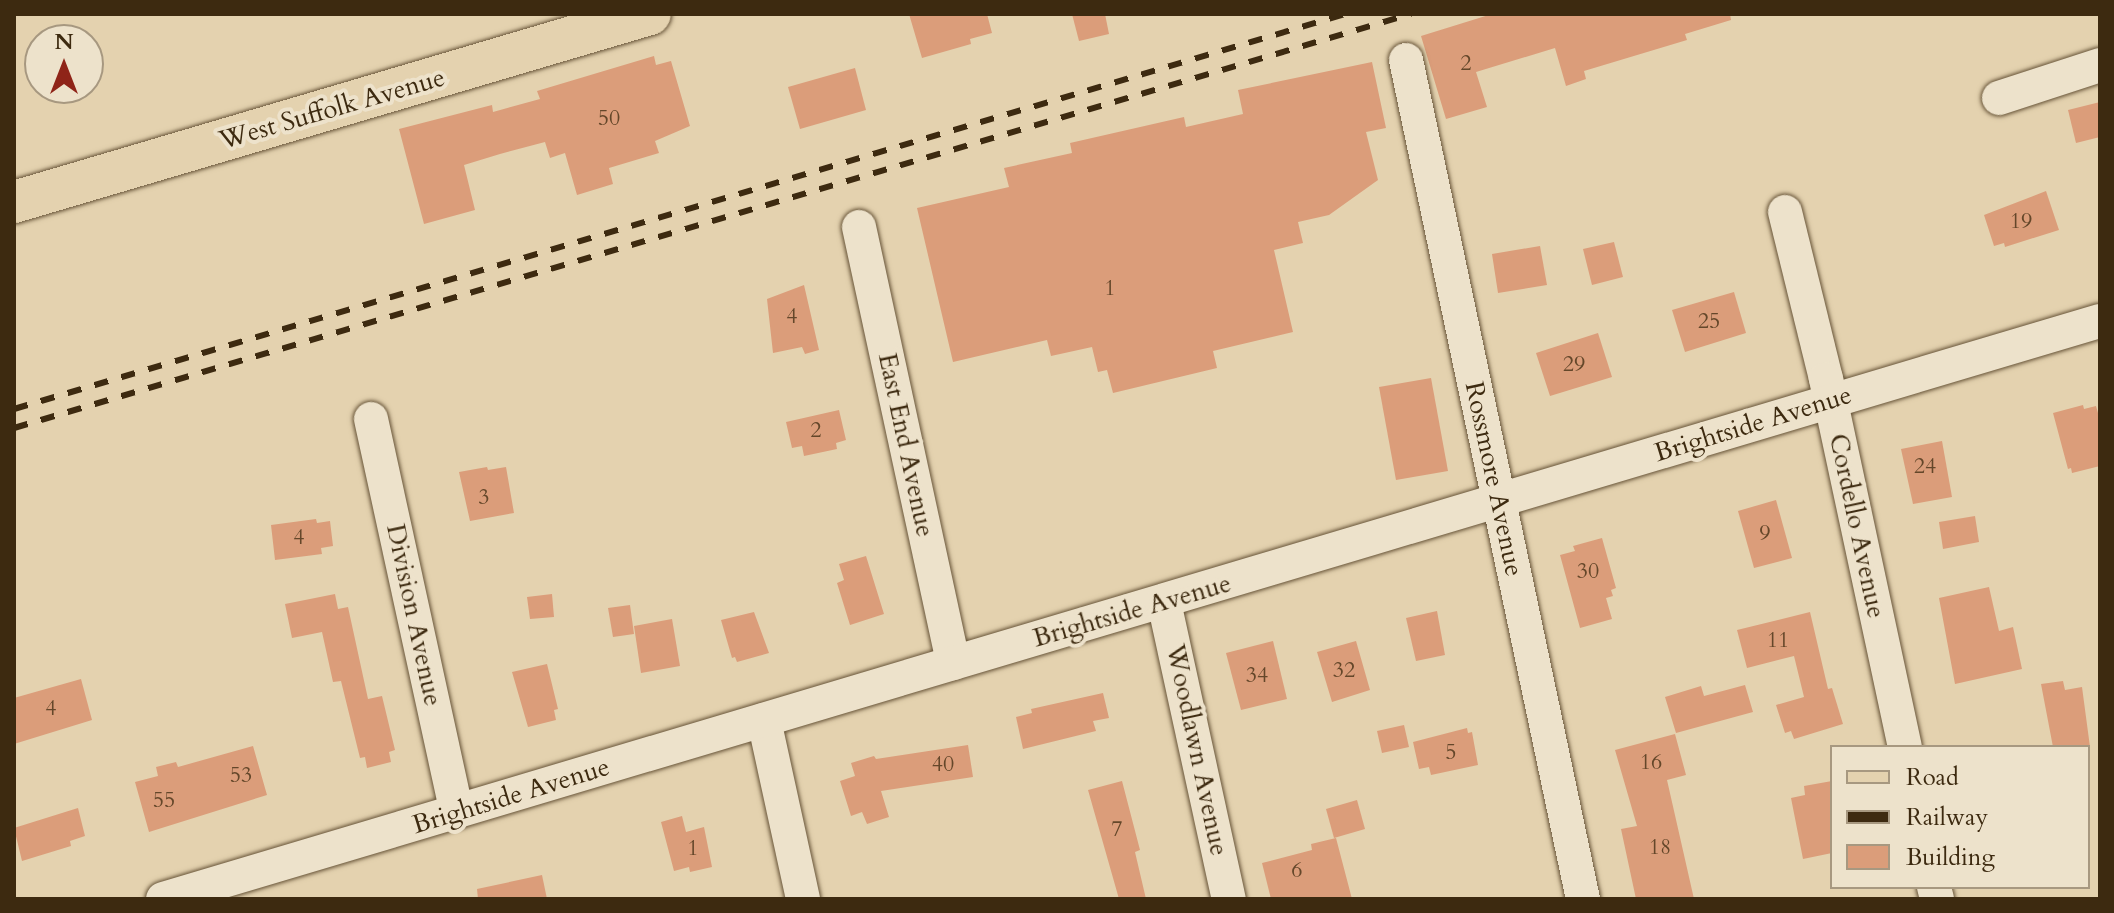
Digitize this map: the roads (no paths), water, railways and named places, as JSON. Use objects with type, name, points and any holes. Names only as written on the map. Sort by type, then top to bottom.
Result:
[{"type":"main road","name":"West Suffolk Avenue","points":[[14,202],[650,14]]},
{"type":"street","name":"Rossmore Avenue","points":[[1406,60],[1583,899]]},
{"type":"street","points":[[1999,98],[2100,65]]},
{"type":"street","name":"Cordello Avenue","points":[[1785,212],[1831,401],[1905,745]]},
{"type":"street","name":"East End Avenue","points":[[859,227],[953,663]]},
{"type":"street","name":"Brightside Avenue","points":[[163,899],[2100,321]]},
{"type":"street","name":"Division Avenue","points":[[371,419],[457,812]]},
{"type":"street","name":"Woodlawn Avenue","points":[[1164,602],[1229,899]]},
{"type":"street","points":[[764,720],[803,899]]},
{"type":"railway","points":[[14,409],[1345,14]]},
{"type":"railway","points":[[14,428],[1411,14]]}]
